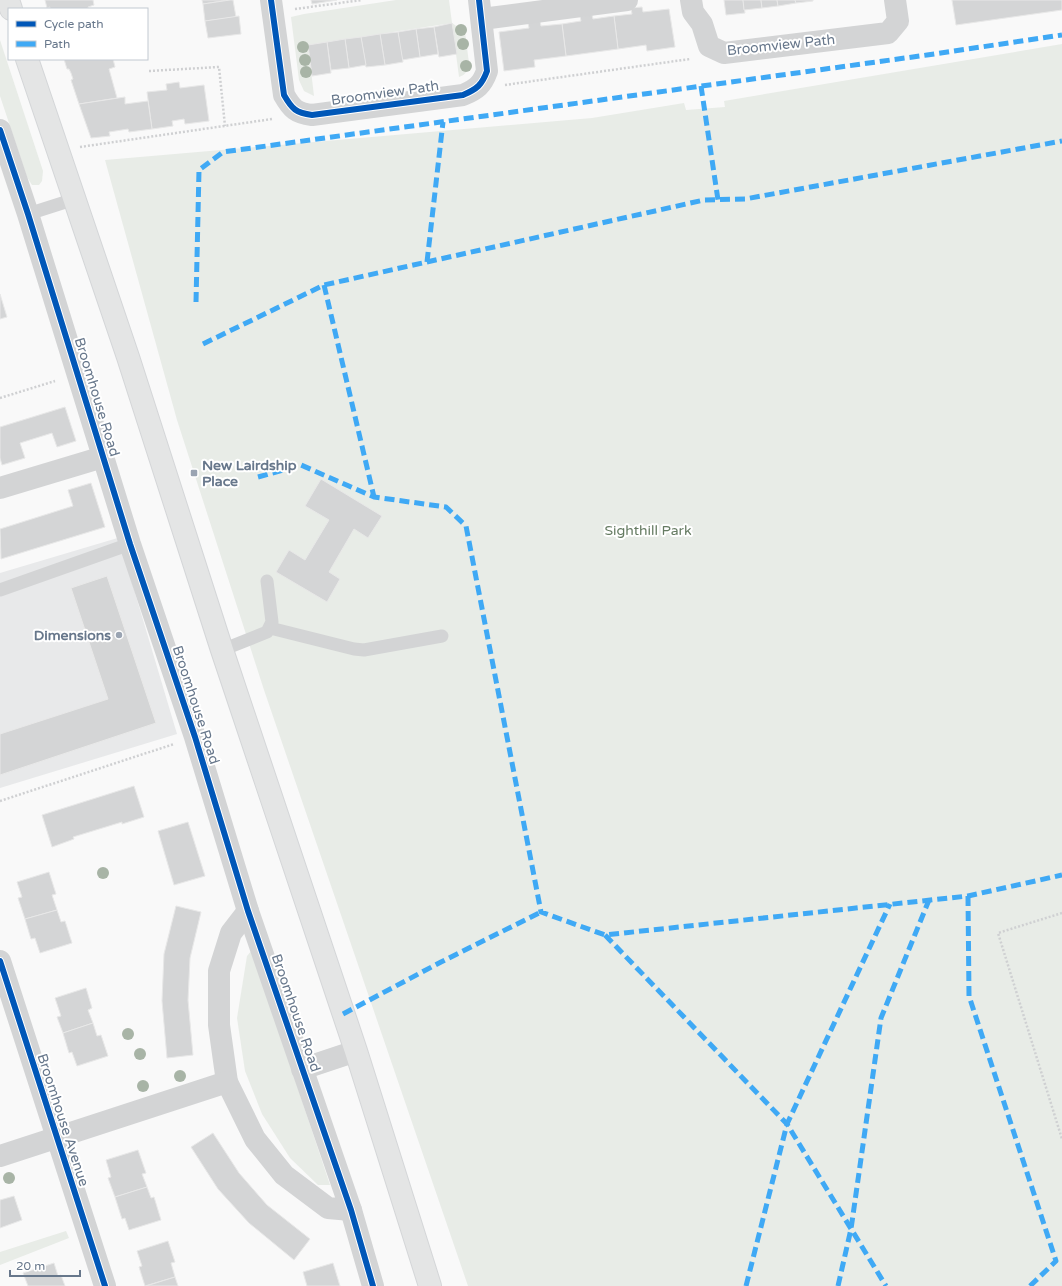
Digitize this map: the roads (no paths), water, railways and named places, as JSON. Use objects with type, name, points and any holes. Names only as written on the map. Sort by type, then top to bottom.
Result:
[{"type":"main road","points":[[27,60],[128,358],[222,650],[356,1051],[430,1286]]},
{"type":"street","points":[[481,10],[627,0]]},
{"type":"street","name":"Broomview Path","points":[[691,0],[693,12],[702,24],[708,46],[724,53],[888,33],[897,10]]},
{"type":"street","name":"Broomview Path","points":[[272,6],[284,95],[290,104],[300,113],[312,115],[463,95],[474,90],[483,82],[487,71],[481,10]]},
{"type":"street","name":"Broomhouse Road","points":[[0,130],[28,214],[130,544],[195,737],[248,912],[351,1210],[373,1286]]},
{"type":"street","points":[[0,488],[103,457]]},
{"type":"street","points":[[248,912],[231,933],[219,971],[219,1024],[227,1082],[255,1140],[284,1175],[328,1208],[351,1210]]},
{"type":"street","name":"Broomhouse Avenue","points":[[0,961],[104,1286]]},
{"type":"street","points":[[302,1069],[356,1051]]},
{"type":"street","points":[[0,1156],[227,1082]]},
{"type":"lane","points":[[28,214],[75,199]]},
{"type":"lane","points":[[0,590],[130,544]]},
{"type":"lane","points":[[222,650],[267,632],[270,628],[272,622],[267,581]]},
{"type":"lane","points":[[270,628],[354,649],[364,650],[442,636]]},
{"type":"place","name":"New Lairdship Place","points":[[194,473]]},
{"type":"place","name":"Dimensions","points":[[119,635]]},
{"type":"park label","name":"Sighthill Park","points":[[648,530]]}]
